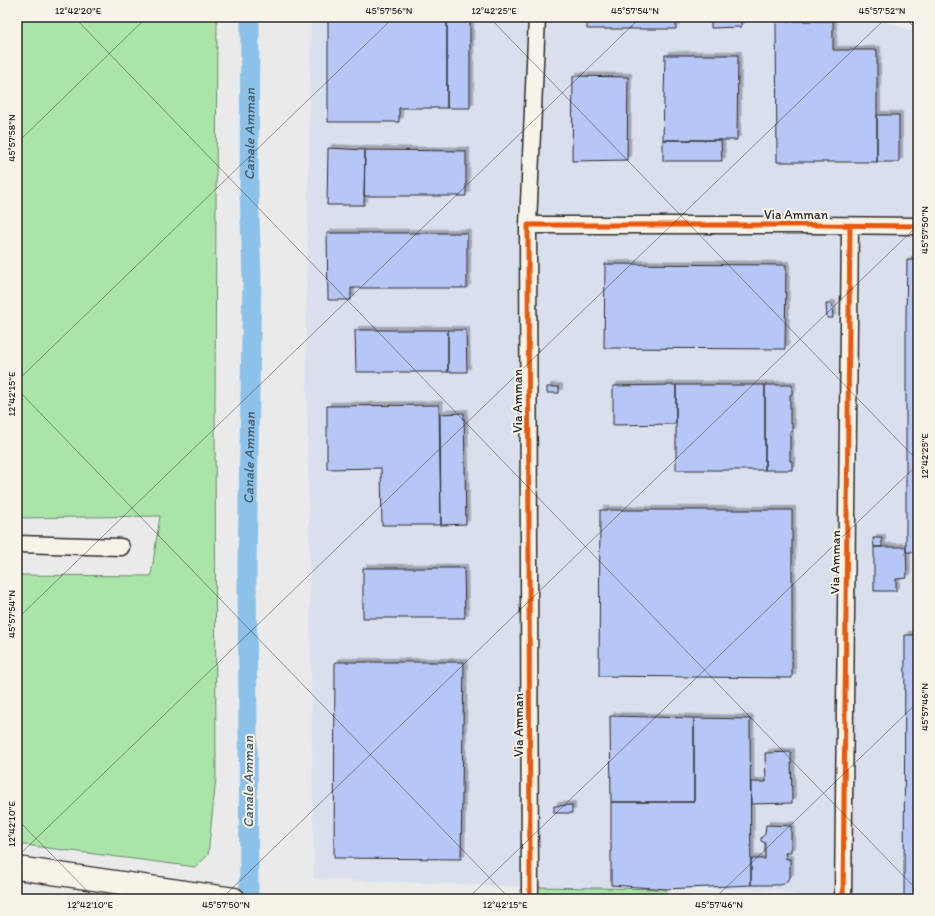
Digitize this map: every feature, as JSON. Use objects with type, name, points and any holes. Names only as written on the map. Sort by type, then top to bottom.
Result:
[{"type":"street","name":"Via Amman","points":[[530,899],[528,225],[537,17]]},
{"type":"street","name":"Via Amman","points":[[528,225],[918,226]]},
{"type":"street","name":"Via Amman","points":[[843,899],[850,226]]},
{"type":"street","points":[[17,544],[121,547]]},
{"type":"street","points":[[17,868],[232,899]]},
{"type":"shaded area","points":[[311,17],[875,17],[918,33],[918,899],[810,899],[775,890],[534,887],[314,879],[306,329]]},
{"type":"green space","points":[[17,17],[217,17],[215,404],[216,778],[208,855],[196,867],[17,844],[17,575],[151,576],[160,516],[17,518]]},
{"type":"green space","points":[[534,887],[666,889],[668,899],[536,899]]},
{"type":"building","points":[[328,17],[447,17],[447,108],[399,108],[399,122],[328,122]]},
{"type":"building","points":[[447,17],[470,17],[470,108],[447,108]]},
{"type":"building","points":[[587,17],[676,17],[676,29],[587,29]]},
{"type":"building","points":[[711,17],[741,17],[741,27],[711,28]]},
{"type":"building","points":[[776,21],[833,21],[833,50],[877,50],[877,162],[777,162]]},
{"type":"building","points":[[665,55],[738,55],[737,140],[663,140]]},
{"type":"building","points":[[573,76],[628,77],[627,160],[572,161]]},
{"type":"building","points":[[877,115],[899,115],[899,162],[877,162]]},
{"type":"building","points":[[663,140],[721,140],[722,161],[663,161]]},
{"type":"building","points":[[328,148],[365,150],[364,205],[327,205]]},
{"type":"building","points":[[365,150],[466,151],[466,196],[364,196]]},
{"type":"building","points":[[327,233],[467,233],[467,288],[351,288],[351,300],[328,300]]},
{"type":"building","points":[[907,260],[918,260],[918,552],[906,552]]},
{"type":"building","points":[[605,264],[786,265],[785,349],[604,348]]},
{"type":"building","points":[[826,304],[832,304],[833,318],[827,318]]},
{"type":"building","points":[[355,330],[448,330],[448,372],[356,372]]},
{"type":"building","points":[[448,330],[466,330],[467,372],[448,372]]},
{"type":"building","points":[[676,385],[765,385],[765,470],[676,470]]},
{"type":"building","points":[[676,385],[676,424],[613,425],[613,386]]},
{"type":"building","points":[[765,385],[792,385],[792,394],[790,395],[790,423],[792,423],[792,432],[790,432],[790,461],[792,461],[792,470],[765,470]]},
{"type":"building","points":[[547,387],[559,387],[559,393],[547,393]]},
{"type":"building","points":[[439,405],[441,525],[382,525],[381,468],[327,469],[327,406]]},
{"type":"building","points":[[464,413],[466,524],[441,525],[440,414]]},
{"type":"building","points":[[600,510],[792,510],[792,678],[599,676]]},
{"type":"building","points":[[873,538],[882,538],[882,547],[874,547]]},
{"type":"building","points":[[874,547],[906,547],[907,578],[896,579],[896,591],[874,591]]},
{"type":"building","points":[[363,568],[464,568],[465,618],[363,618]]},
{"type":"building","points":[[905,635],[918,635],[918,899],[904,899]]},
{"type":"building","points":[[335,662],[464,662],[461,859],[334,858]]},
{"type":"building","points":[[610,716],[694,718],[694,802],[611,802]]},
{"type":"building","points":[[694,718],[750,719],[751,885],[666,889],[611,885],[611,802],[694,802]]},
{"type":"building","points":[[791,752],[792,803],[751,804],[751,782],[766,782],[765,753]]},
{"type":"building","points":[[572,805],[572,813],[554,813],[554,806]]},
{"type":"building","points":[[766,825],[791,826],[791,852],[785,853],[786,859],[790,859],[790,877],[784,884],[780,885],[751,885],[751,859],[765,859],[765,843],[761,841],[761,838],[765,834]]},
{"type":"waterway","name":"Canale Amman","points":[[249,899],[247,565],[252,277],[249,189],[250,17]]},
{"type":"cycle path","points":[[530,899],[528,225],[918,226]]},
{"type":"cycle path","points":[[843,899],[850,226]]}]
